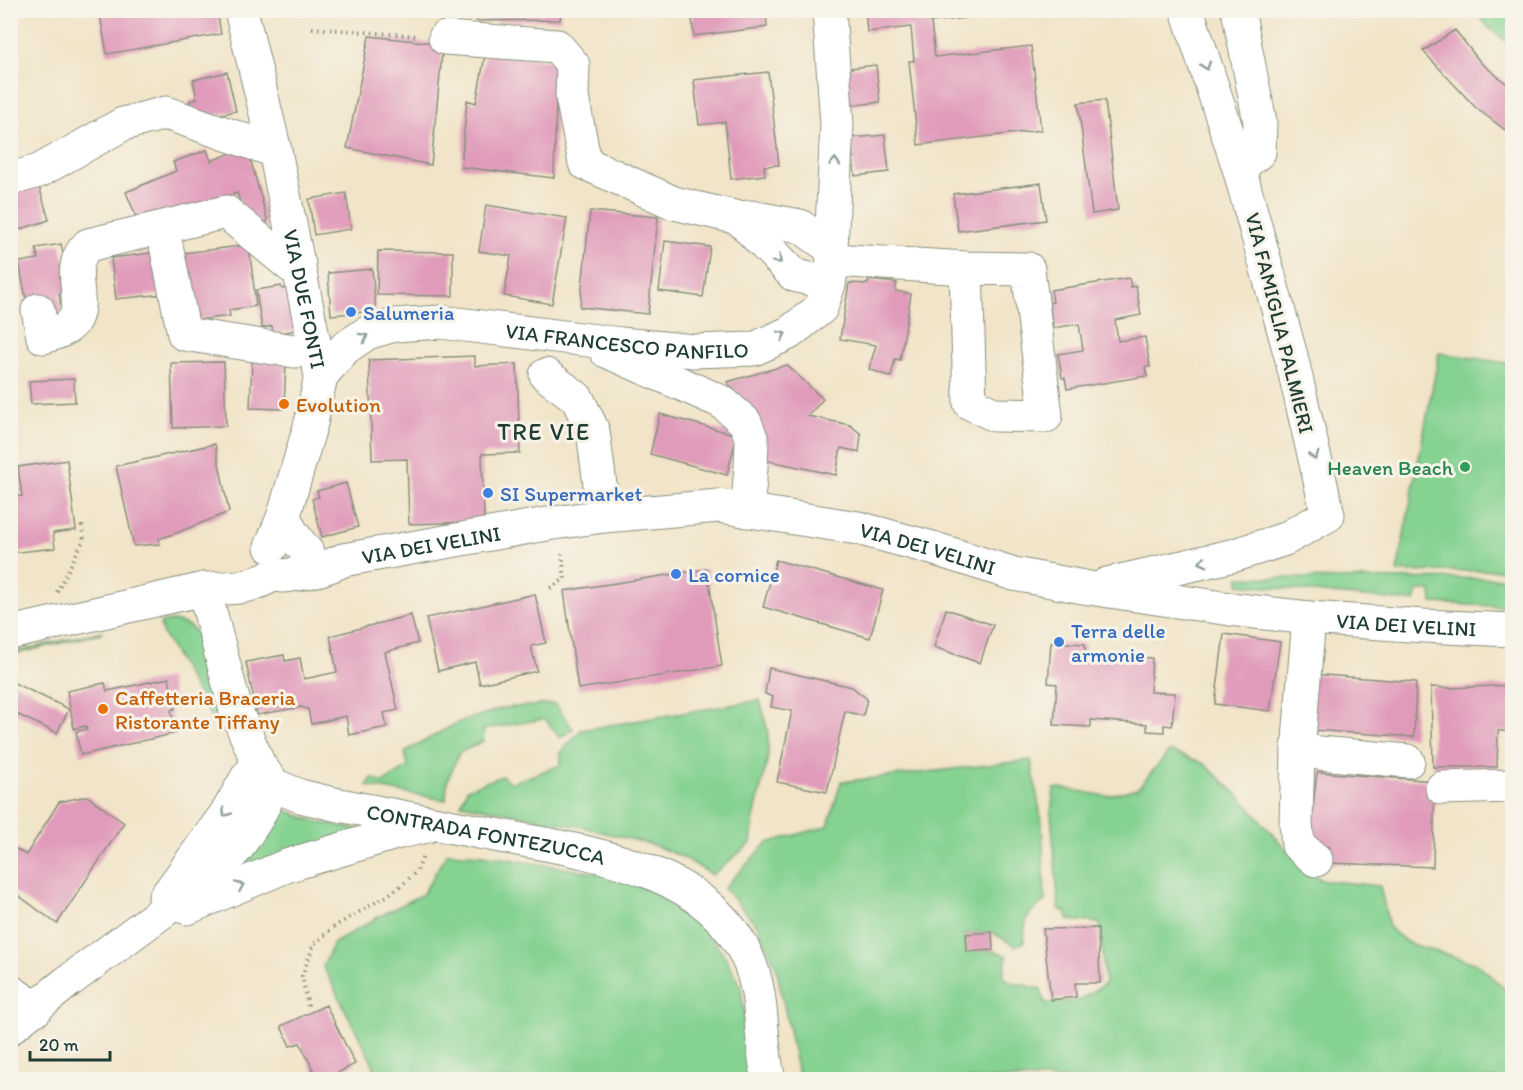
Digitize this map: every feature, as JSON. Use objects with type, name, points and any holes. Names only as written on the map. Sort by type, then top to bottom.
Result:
[{"type":"street","name":"VIA DUE FONTI","points":[[241,10],[275,151],[318,362],[310,423],[284,515],[293,535],[278,559]]},
{"type":"street","name":"VIA FRANCESCO PANFILO","points":[[318,362],[367,333],[395,325],[441,322],[694,351],[754,349],[789,333],[820,308],[831,264],[837,124],[829,10]]},
{"type":"street","name":"VIA FAMIGLIA PALMIERI","points":[[1089,588],[1235,555],[1285,539],[1328,515],[1291,356],[1239,168],[1187,10]]},
{"type":"street","points":[[1238,10],[1260,122],[1259,152],[1239,168]]},
{"type":"street","points":[[445,38],[557,46],[573,65],[572,97],[585,163],[674,203],[739,218],[751,217],[800,226],[831,264]]},
{"type":"street","points":[[10,179],[39,171],[123,124],[166,113],[275,151]]},
{"type":"street","name":"VIA DUE FONTI","points":[[38,310],[43,337],[59,332],[72,323],[77,311],[77,267],[81,253],[88,245],[226,212],[291,266],[298,264]]},
{"type":"street","points":[[739,218],[794,275],[831,264],[1028,269],[1046,416],[995,415],[970,404],[966,268]]},
{"type":"street","points":[[166,245],[184,334],[294,351],[318,362]]},
{"type":"street","points":[[571,337],[618,355],[722,402],[745,422],[752,440],[747,511]]},
{"type":"street","points":[[546,375],[577,398],[593,431],[604,516]]},
{"type":"street","name":"VIA DEI VELINI","points":[[278,559],[343,560],[604,516],[718,506],[858,528],[1014,574],[1089,588],[1309,618],[1512,630]]},
{"type":"street","points":[[10,633],[204,589],[278,559]]},
{"type":"street","points":[[10,1028],[23,1000],[66,983],[212,875],[238,847],[257,818],[267,775],[236,711],[204,589]]},
{"type":"street","points":[[1309,618],[1298,751],[1296,822],[1298,845],[1316,860]]},
{"type":"street","points":[[1298,751],[1408,760]]},
{"type":"street","name":"CONTRADA FONTEZUCCA","points":[[267,775],[300,796],[586,853],[628,865],[664,878],[704,901],[737,937],[749,960],[758,991],[769,1080]]},
{"type":"street","points":[[1442,788],[1512,786]]},
{"type":"street","points":[[147,924],[286,866],[399,832],[435,824]]},
{"type":"path","points":[[312,28],[397,34]]},
{"type":"path","points":[[54,598],[84,539],[81,521]]},
{"type":"path","points":[[550,588],[566,579],[562,554]]},
{"type":"path","points":[[308,1006],[302,976],[314,944],[335,926],[402,885],[417,871],[435,824]]},
{"type":"green space","points":[[1475,11],[1512,11],[1512,46],[1490,29]]},
{"type":"green space","name":"Heaven Beach","points":[[1439,353],[1512,364],[1512,570],[1397,572]]},
{"type":"green space","points":[[1239,577],[1512,578],[1512,607],[1432,603],[1431,591],[1417,591],[1416,600],[1410,601],[1239,584]]},
{"type":"green space","points":[[173,621],[190,627],[202,640],[227,721],[215,724],[162,632],[160,623]]},
{"type":"green space","points":[[102,631],[102,633],[11,655],[11,653]]},
{"type":"green space","points":[[760,700],[768,732],[768,757],[754,818],[751,843],[712,875],[685,858],[653,845],[587,828],[461,804],[467,789],[502,776],[511,783],[561,765],[561,752],[581,730]]},
{"type":"green space","points":[[555,704],[573,729],[560,738],[545,719],[484,729],[483,741],[459,753],[447,782],[446,800],[367,786],[372,778],[383,783],[408,767],[405,752],[457,723],[503,708]]},
{"type":"green space","points":[[1170,751],[1203,763],[1239,796],[1284,847],[1321,880],[1380,886],[1389,928],[1408,943],[1478,964],[1512,996],[1512,1079],[799,1079],[776,966],[757,925],[724,888],[767,843],[828,826],[841,782],[1031,760],[1042,824],[1045,901],[1027,918],[1024,942],[1015,946],[992,932],[966,934],[967,951],[993,950],[1007,956],[1003,976],[1010,982],[1041,989],[1045,1003],[1078,1001],[1105,984],[1100,923],[1068,920],[1067,913],[1059,909],[1051,814],[1054,789],[1106,796],[1138,788]]},
{"type":"green space","points":[[277,807],[318,822],[372,832],[226,875],[268,838],[275,823]]},
{"type":"green space","points":[[447,853],[482,855],[609,875],[665,895],[699,921],[726,958],[741,988],[753,1079],[377,1079],[374,1066],[323,966],[333,944],[423,894]]},
{"type":"building","points":[[99,10],[217,10],[221,34],[107,54]]},
{"type":"building","points":[[477,10],[561,10],[560,20],[477,21]]},
{"type":"building","points":[[691,10],[766,10],[767,27],[694,36]]},
{"type":"building","points":[[865,10],[1000,10],[1001,14],[931,22],[935,57],[1031,46],[1041,130],[918,145],[909,61],[914,61],[911,27],[867,32]]},
{"type":"building","points":[[1071,10],[1093,10],[1094,15],[1071,18]]},
{"type":"building","points":[[1455,30],[1481,63],[1512,88],[1512,135],[1476,108],[1423,51]]},
{"type":"building","points":[[369,36],[443,44],[431,165],[347,148]]},
{"type":"building","points":[[486,51],[557,62],[554,178],[461,167],[467,100],[476,103]]},
{"type":"building","points":[[876,65],[880,102],[847,106],[842,69]]},
{"type":"building","points":[[227,72],[236,111],[204,118],[192,114],[189,101],[197,99],[193,80]]},
{"type":"building","points":[[768,72],[779,165],[764,166],[765,175],[731,179],[725,122],[699,125],[694,80]]},
{"type":"building","points":[[1105,100],[1118,210],[1092,214],[1078,103]]},
{"type":"building","points":[[885,135],[889,172],[855,176],[851,138]]},
{"type":"building","points":[[247,147],[267,219],[265,231],[248,225],[237,193],[139,224],[126,192],[176,171],[173,162],[207,150],[211,161]]},
{"type":"building","points":[[38,183],[49,220],[18,230],[10,207],[10,192]]},
{"type":"building","points":[[1041,183],[1046,220],[958,231],[953,194]]},
{"type":"building","points":[[346,193],[351,229],[314,235],[309,199]]},
{"type":"building","points":[[486,205],[567,218],[552,304],[504,296],[511,256],[479,251]]},
{"type":"building","points":[[590,211],[658,217],[648,314],[580,307]]},
{"type":"building","points":[[665,241],[710,247],[703,297],[659,291]]},
{"type":"building","points":[[61,244],[71,292],[59,294],[63,318],[47,321],[42,296],[26,299],[19,262],[38,259],[36,248]]},
{"type":"building","points":[[249,245],[256,306],[229,310],[230,316],[191,321],[183,253]]},
{"type":"building","points":[[378,251],[453,252],[453,296],[377,295]]},
{"type":"building","points":[[159,252],[164,294],[116,299],[111,258]]},
{"type":"building","points":[[372,269],[376,311],[331,315],[328,273]]},
{"type":"building","points":[[1129,278],[1131,287],[1136,286],[1141,315],[1115,320],[1118,341],[1145,337],[1150,367],[1145,367],[1147,376],[1067,389],[1065,378],[1062,378],[1058,354],[1083,350],[1079,324],[1053,328],[1049,303],[1053,302],[1051,290]]},
{"type":"building","points":[[869,280],[897,283],[895,291],[911,294],[900,360],[895,359],[891,377],[869,369],[876,345],[840,339],[849,283],[868,284]]},
{"type":"building","points":[[281,286],[282,289],[287,288],[298,330],[273,334],[272,326],[262,328],[256,290]]},
{"type":"building","points":[[475,356],[475,366],[517,364],[520,453],[482,454],[484,522],[409,524],[407,459],[372,460],[369,360]]},
{"type":"building","points":[[252,361],[286,362],[284,409],[250,408]]},
{"type":"building","points":[[224,362],[226,426],[173,428],[171,363]]},
{"type":"building","points":[[787,365],[823,399],[808,416],[850,425],[861,434],[859,452],[841,448],[836,475],[760,459],[760,419],[727,382]]},
{"type":"building","points":[[74,379],[75,402],[31,404],[29,381]]},
{"type":"building","points":[[660,414],[737,435],[727,475],[650,454]]},
{"type":"building","points":[[215,444],[229,512],[159,539],[160,544],[134,546],[116,466]]},
{"type":"building","points":[[67,460],[76,530],[53,533],[55,548],[10,553],[10,497],[22,496],[18,467]]},
{"type":"building","points":[[346,483],[358,527],[322,537],[312,499],[319,497],[317,491]]},
{"type":"building","points":[[776,560],[883,590],[870,638],[763,607]]},
{"type":"building","points":[[707,569],[722,666],[578,689],[564,591]]},
{"type":"building","points":[[535,594],[546,643],[531,646],[537,671],[480,684],[475,662],[438,671],[426,618]]},
{"type":"building","points":[[946,609],[993,625],[980,663],[934,647]]},
{"type":"building","points":[[411,615],[418,643],[385,652],[398,710],[384,713],[387,727],[349,735],[346,716],[311,724],[308,709],[301,707],[257,715],[246,662],[284,655],[285,661],[300,658],[304,679],[337,672],[330,636]]},
{"type":"building","points":[[1224,634],[1280,642],[1270,711],[1215,704]]},
{"type":"building","points":[[1051,642],[1085,644],[1085,654],[1152,658],[1150,692],[1175,693],[1172,726],[1164,725],[1164,732],[1147,731],[1147,724],[1091,720],[1091,727],[1054,725],[1057,684],[1048,683]]},
{"type":"building","points":[[769,668],[852,687],[867,699],[863,716],[845,711],[827,792],[777,782],[792,711],[771,707],[773,697],[765,694]]},
{"type":"building","points":[[1311,674],[1416,682],[1414,737],[1311,730]]},
{"type":"building","points":[[169,678],[175,709],[171,710],[177,733],[81,755],[76,732],[87,729],[86,726],[74,729],[67,691],[105,683],[107,691]]},
{"type":"building","points":[[10,681],[69,709],[57,733],[10,711]]},
{"type":"building","points":[[1512,685],[1512,731],[1498,731],[1497,767],[1433,767],[1431,687]]},
{"type":"building","points":[[1317,772],[1435,781],[1433,867],[1329,863],[1330,847],[1309,844]]},
{"type":"building","points":[[87,796],[124,823],[57,924],[10,889],[10,845],[26,855],[59,802]]},
{"type":"building","points":[[1098,928],[1100,983],[1075,983],[1076,997],[1051,1000],[1043,929]]},
{"type":"building","points":[[992,932],[993,950],[967,952],[966,934]]},
{"type":"building","points":[[326,1005],[355,1064],[324,1080],[318,1080],[300,1043],[290,1046],[281,1026]]},
{"type":"place","name":"Salumeria","points":[[351,312]]},
{"type":"place","name":"Evolution","points":[[284,404]]},
{"type":"place","name":"Heaven Beach","points":[[1465,467]]},
{"type":"place","name":"SI Supermarket","points":[[488,493]]},
{"type":"place","name":"La cornice","points":[[676,574]]},
{"type":"place","name":"Terra delle armonie","points":[[1059,642]]},
{"type":"place","name":"Caffetteria Braceria Ristorante Tiffany","points":[[103,709]]},
{"type":"district","name":"TRE VIE","points":[[544,431]]}]
